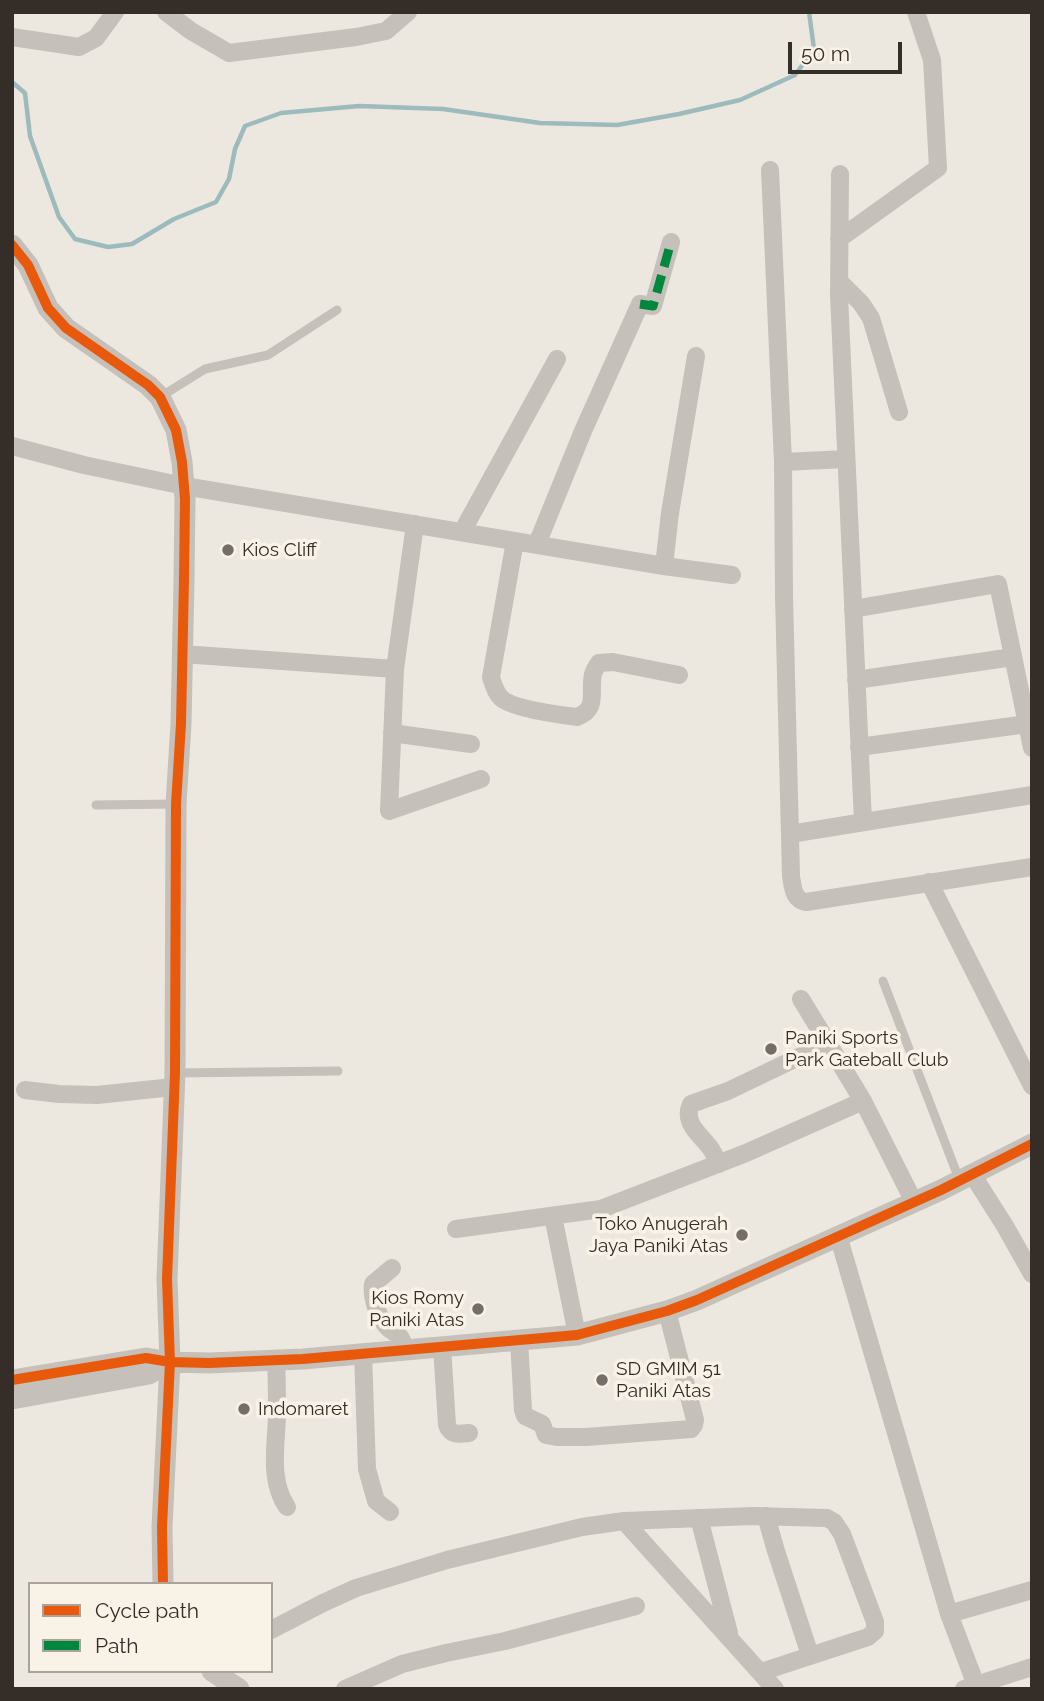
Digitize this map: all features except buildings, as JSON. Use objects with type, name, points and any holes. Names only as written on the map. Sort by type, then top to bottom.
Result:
[{"type":"street","points":[[12,37],[79,47],[96,38],[115,12]]},
{"type":"street","points":[[166,12],[191,31],[229,53],[386,31],[396,15]]},
{"type":"street","points":[[839,239],[938,168],[932,60],[916,12]]},
{"type":"street","points":[[770,170],[783,462],[791,876],[795,896],[806,902],[1032,867]]},
{"type":"street","points":[[840,174],[839,281],[863,822]]},
{"type":"street","points":[[537,544],[583,431],[640,304],[653,306],[671,242]]},
{"type":"street","points":[[12,245],[28,265],[48,308],[66,328],[148,385],[160,397],[176,430],[182,462],[184,580],[181,724],[176,804],[174,1080],[167,1279],[170,1362],[162,1527],[163,1582]]},
{"type":"street","points":[[839,281],[872,318],[899,412]]},
{"type":"street","points":[[664,566],[696,356]]},
{"type":"street","points":[[462,532],[557,359]]},
{"type":"street","points":[[12,446],[84,465],[184,485],[664,566],[732,575]]},
{"type":"street","points":[[783,462],[846,459]]},
{"type":"street","points":[[415,524],[395,669],[388,811],[481,779]]},
{"type":"street","points":[[515,541],[491,677],[502,699],[527,708],[577,717],[589,710],[592,702],[593,672],[599,663],[613,662],[679,675]]},
{"type":"street","points":[[853,609],[998,584],[1032,748]]},
{"type":"street","points":[[182,654],[395,669]]},
{"type":"street","points":[[856,680],[1013,657]]},
{"type":"street","points":[[859,747],[1027,724]]},
{"type":"street","points":[[392,733],[471,744]]},
{"type":"street","points":[[790,834],[1032,795]]},
{"type":"street","points":[[929,882],[1032,1086]]},
{"type":"street","points":[[801,999],[863,1101],[914,1202]]},
{"type":"street","points":[[719,1164],[714,1152],[690,1122],[688,1111],[691,1104],[727,1091],[828,1043]]},
{"type":"street","points":[[25,1090],[97,1095],[174,1080]]},
{"type":"street","points":[[456,1229],[601,1209],[719,1164],[863,1101]]},
{"type":"street","points":[[12,1380],[146,1359],[209,1363],[276,1360],[578,1335],[667,1311],[707,1295],[966,1178],[1032,1144]]},
{"type":"street","points":[[966,1178],[1032,1274]]},
{"type":"street","points":[[553,1216],[578,1335]]},
{"type":"street","points":[[838,1236],[973,1687],[1032,1667]]},
{"type":"street","points":[[392,1268],[373,1284],[372,1293],[384,1325],[401,1336],[405,1349]]},
{"type":"street","points":[[519,1340],[523,1410],[525,1416],[542,1424],[546,1435],[586,1437],[691,1429],[695,1420],[667,1311]]},
{"type":"street","points":[[442,1346],[447,1425],[454,1434],[469,1433]]},
{"type":"street","points":[[363,1353],[367,1469],[376,1501],[390,1512]]},
{"type":"street","points":[[276,1360],[275,1475],[281,1499],[287,1507]]},
{"type":"street","points":[[12,1399],[149,1374],[170,1362]]},
{"type":"street","points":[[766,1516],[810,1655]]},
{"type":"street","points":[[699,1518],[731,1638]]},
{"type":"street","points":[[273,1629],[356,1588],[447,1560],[582,1527],[624,1521],[699,1518],[827,1518],[834,1522],[842,1534],[875,1622],[875,1631],[871,1635],[761,1671]]},
{"type":"street","points":[[624,1521],[775,1689]]},
{"type":"street","points":[[949,1614],[1032,1590]]},
{"type":"street","points":[[345,1689],[402,1664],[505,1641],[636,1606]]},
{"type":"street","points":[[215,1673],[239,1689]]},
{"type":"lane","points":[[160,397],[205,369],[268,355],[337,310]]},
{"type":"lane","points":[[96,805],[176,804]]},
{"type":"lane","points":[[883,981],[966,1178]]},
{"type":"lane","points":[[174,1080],[338,1071]]},
{"type":"waterway","points":[[12,82],[25,93],[30,136],[59,217],[75,239],[108,247],[132,244],[174,219],[216,202],[229,179],[235,149],[245,126],[281,113],[359,106],[443,109],[540,123],[617,125],[679,114],[740,100],[795,75],[814,49],[809,12]]},
{"type":"marked path","points":[[640,304],[653,306],[671,242]]},
{"type":"cycle path","points":[[12,245],[28,265],[48,308],[66,328],[148,385],[160,397],[176,430],[182,462],[185,499],[184,580],[181,724],[176,804],[175,1073],[167,1279],[170,1362],[162,1527],[163,1582]]},
{"type":"cycle path","points":[[12,1380],[146,1358],[209,1363],[303,1359],[577,1335],[667,1311],[697,1300],[941,1190],[1032,1144]]},
{"type":"place","name":"Kios Cliff","points":[[228,550]]},
{"type":"place","name":"Paniki Sports Park Gateball Club","points":[[771,1049]]},
{"type":"place","name":"Toko Anugerah Jaya Paniki Atas","points":[[742,1235]]},
{"type":"place","name":"Kios Romy Paniki Atas","points":[[478,1309]]},
{"type":"place","name":"SD GMIM 51 Paniki Atas","points":[[602,1380]]},
{"type":"place","name":"Indomaret","points":[[244,1409]]}]
